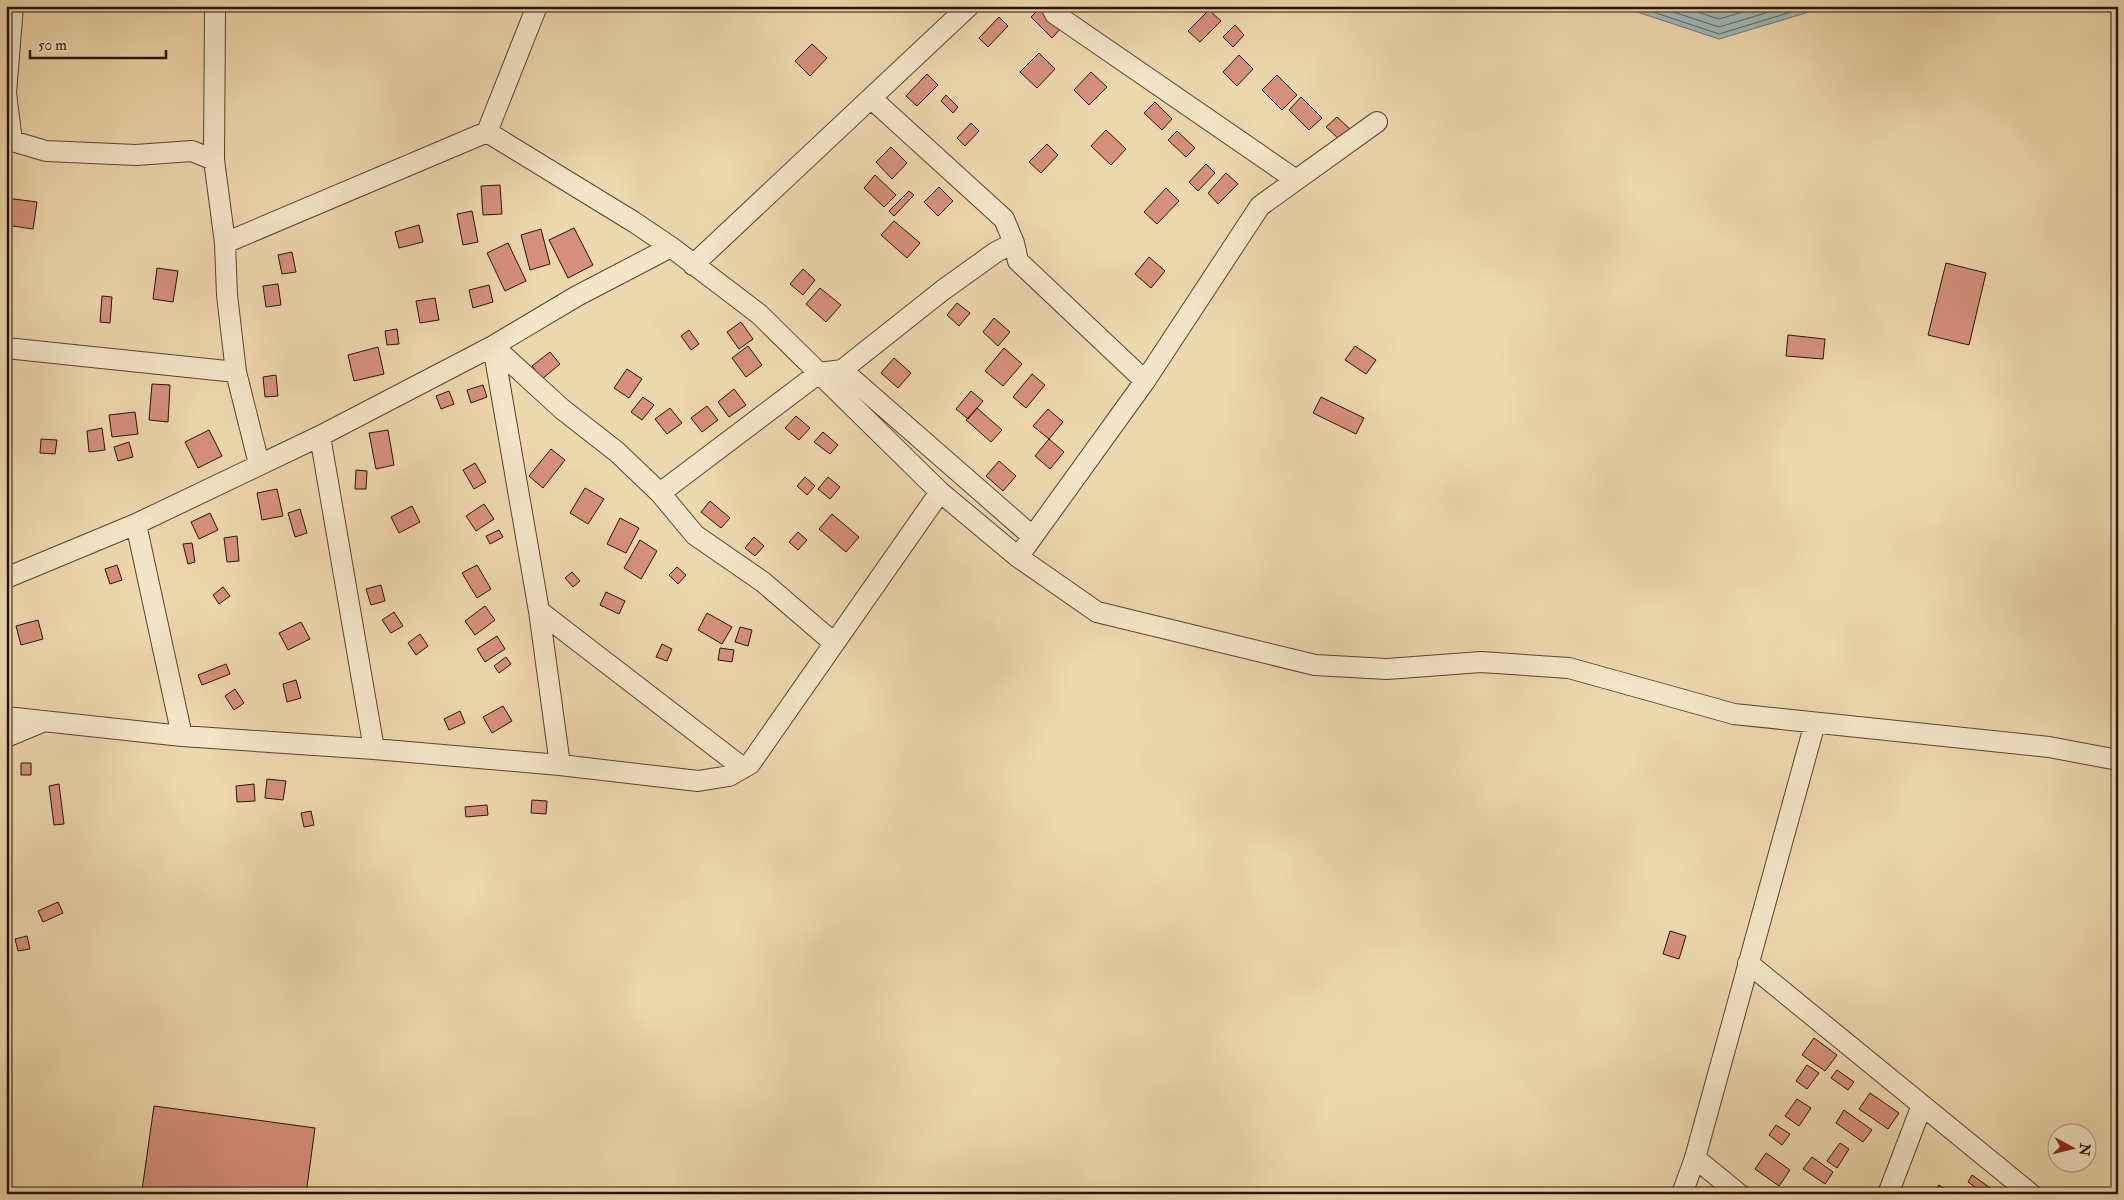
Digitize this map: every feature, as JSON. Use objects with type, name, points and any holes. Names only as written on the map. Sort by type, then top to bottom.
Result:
[{"type":"street","points":[[13,6],[6,93],[9,143],[46,151],[136,155],[192,151],[214,160]]},
{"type":"street","points":[[225,243],[487,132],[537,6]]},
{"type":"street","points":[[693,265],[969,6]]},
{"type":"street","points":[[1051,6],[1055,14],[1296,180]]},
{"type":"street","points":[[215,8],[214,160],[225,243],[236,372],[259,464]]},
{"type":"street","points":[[872,99],[1004,219],[1014,243],[1018,261],[1145,380]]},
{"type":"street","points":[[1018,557],[1145,380],[1260,206],[1377,122]]},
{"type":"street","points":[[487,132],[634,222],[759,314],[940,492],[1018,557],[1097,612],[1315,665],[1386,669],[1481,662],[1569,668],[1734,714],[2050,747],[2118,760]]},
{"type":"street","points":[[660,493],[819,373],[842,370],[943,290],[996,252],[1014,243]]},
{"type":"street","points":[[6,578],[136,524],[320,436],[493,346],[578,296],[671,248]]},
{"type":"street","points":[[493,346],[562,409],[617,452],[660,493],[694,535],[763,582],[834,642]]},
{"type":"street","points":[[493,346],[539,611],[560,765]]},
{"type":"street","points":[[6,348],[236,372]]},
{"type":"street","points":[[842,370],[1032,536]]},
{"type":"street","points":[[320,436],[374,749]]},
{"type":"street","points":[[6,717],[182,736],[374,749],[560,765],[698,781],[729,776],[750,764],[940,492]]},
{"type":"street","points":[[136,524],[182,736]]},
{"type":"street","points":[[6,563],[29,567]]},
{"type":"street","points":[[539,611],[743,768]]},
{"type":"street","points":[[6,737],[44,721]]},
{"type":"street","points":[[1682,1194],[1696,1158],[1815,723]]},
{"type":"street","points":[[1748,963],[2031,1194]]},
{"type":"street","points":[[1888,1194],[1922,1105]]},
{"type":"street","points":[[1696,1158],[1738,1194]]},
{"type":"water","points":[[1619,6],[1829,6],[1719,39]]},
{"type":"building","points":[[1041,7],[1062,27],[1052,38],[1031,17]]},
{"type":"building","points":[[1209,10],[1221,21],[1200,42],[1188,31]]},
{"type":"building","points":[[999,17],[1008,26],[988,47],[979,38]]},
{"type":"building","points":[[1235,25],[1244,35],[1233,47],[1223,37]]},
{"type":"building","points":[[812,44],[827,58],[810,76],[795,61]]},
{"type":"building","points":[[1039,53],[1055,69],[1037,88],[1020,72]]},
{"type":"building","points":[[1239,55],[1253,69],[1237,86],[1223,72]]},
{"type":"building","points":[[1091,72],[1107,87],[1089,105],[1074,90]]},
{"type":"building","points":[[927,74],[938,85],[917,106],[906,96]]},
{"type":"building","points":[[1277,75],[1297,95],[1282,110],[1262,90]]},
{"type":"building","points":[[946,95],[958,107],[953,113],[941,101]]},
{"type":"building","points":[[1301,97],[1322,118],[1309,130],[1289,110]]},
{"type":"building","points":[[1155,102],[1172,119],[1162,130],[1144,113]]},
{"type":"building","points":[[1337,117],[1352,131],[1342,142],[1326,127]]},
{"type":"building","points":[[971,123],[979,131],[965,146],[957,138]]},
{"type":"building","points":[[1106,130],[1126,149],[1111,165],[1091,146]]},
{"type":"building","points":[[1177,131],[1195,148],[1186,157],[1168,140]]},
{"type":"building","points":[[1047,144],[1058,155],[1041,173],[1029,162]]},
{"type":"building","points":[[891,147],[907,163],[892,179],[876,162]]},
{"type":"building","points":[[1206,164],[1215,173],[1198,191],[1189,182]]},
{"type":"building","points":[[1226,173],[1238,184],[1218,204],[1208,193]]},
{"type":"building","points":[[875,175],[896,195],[884,207],[864,188]]},
{"type":"building","points":[[500,185],[502,214],[483,215],[481,186]]},
{"type":"building","points":[[939,187],[953,201],[938,216],[924,202]]},
{"type":"building","points":[[1166,188],[1179,201],[1157,224],[1144,212]]},
{"type":"building","points":[[909,191],[914,195],[894,216],[889,211]]},
{"type":"building","points":[[6,198],[37,202],[33,229],[6,225]]},
{"type":"building","points":[[472,211],[478,242],[463,245],[457,214]]},
{"type":"building","points":[[894,221],[920,243],[907,258],[881,235]]},
{"type":"building","points":[[419,225],[423,242],[399,248],[395,232]]},
{"type":"building","points":[[574,228],[593,265],[568,278],[549,240]]},
{"type":"building","points":[[541,229],[550,264],[530,270],[521,235]]},
{"type":"building","points":[[508,243],[526,281],[505,291],[487,253]]},
{"type":"building","points":[[292,252],[296,272],[282,274],[278,255]]},
{"type":"building","points":[[1149,257],[1165,271],[1151,288],[1135,274]]},
{"type":"building","points":[[1946,263],[1986,273],[1969,345],[1928,335]]},
{"type":"building","points":[[157,268],[178,271],[173,302],[153,299]]},
{"type":"building","points":[[803,269],[815,280],[803,295],[790,284]]},
{"type":"building","points":[[278,284],[281,305],[266,307],[263,286]]},
{"type":"building","points":[[489,285],[493,302],[473,308],[469,290]]},
{"type":"building","points":[[820,288],[841,305],[826,322],[806,304]]},
{"type":"building","points":[[102,296],[112,297],[110,323],[100,322]]},
{"type":"building","points":[[435,298],[439,320],[420,323],[416,301]]},
{"type":"building","points":[[957,303],[970,313],[959,326],[947,315]]},
{"type":"building","points":[[994,318],[1010,332],[998,346],[983,332]]},
{"type":"building","points":[[741,322],[753,339],[739,349],[727,332]]},
{"type":"building","points":[[397,329],[399,344],[387,345],[385,331]]},
{"type":"building","points":[[689,330],[699,344],[691,350],[681,336]]},
{"type":"building","points":[[1788,335],[1825,339],[1823,359],[1786,356]]},
{"type":"building","points":[[748,346],[762,365],[746,377],[732,358]]},
{"type":"building","points":[[1355,346],[1376,360],[1366,374],[1345,360]]},
{"type":"building","points":[[378,347],[384,374],[354,381],[348,355]]},
{"type":"building","points":[[1004,348],[1022,364],[1003,386],[985,371]]},
{"type":"building","points":[[550,352],[560,364],[542,379],[532,366]]},
{"type":"building","points":[[894,358],[911,373],[898,388],[881,373]]},
{"type":"building","points":[[627,369],[642,379],[629,398],[614,388]]},
{"type":"building","points":[[1032,374],[1045,385],[1026,408],[1013,397]]},
{"type":"building","points":[[276,375],[278,396],[265,397],[263,377]]},
{"type":"building","points":[[152,384],[170,385],[168,422],[149,420]]},
{"type":"building","points":[[483,385],[487,397],[471,403],[467,390]]},
{"type":"building","points":[[734,389],[746,405],[729,417],[718,402]]},
{"type":"building","points":[[449,391],[454,404],[441,409],[436,396]]},
{"type":"building","points":[[971,391],[983,401],[968,419],[956,409]]},
{"type":"building","points":[[643,397],[654,405],[642,420],[631,412]]},
{"type":"building","points":[[1321,397],[1364,418],[1356,434],[1313,413]]},
{"type":"building","points":[[707,406],[718,420],[702,432],[691,418]]},
{"type":"building","points":[[670,408],[682,423],[667,434],[655,419]]},
{"type":"building","points":[[977,408],[1002,430],[991,442],[966,420]]},
{"type":"building","points":[[1048,409],[1063,422],[1049,439],[1033,426]]},
{"type":"building","points":[[135,412],[138,434],[112,437],[109,415]]},
{"type":"building","points":[[796,416],[810,428],[799,440],[785,428]]},
{"type":"building","points":[[102,428],[105,450],[89,452],[87,431]]},
{"type":"building","points":[[209,430],[222,456],[198,468],[185,442]]},
{"type":"building","points":[[388,430],[394,465],[376,469],[369,433]]},
{"type":"building","points":[[823,432],[838,445],[830,454],[814,442]]},
{"type":"building","points":[[41,439],[57,440],[55,454],[40,453]]},
{"type":"building","points":[[1049,439],[1064,452],[1050,469],[1035,456]]},
{"type":"building","points":[[129,442],[133,457],[118,461],[114,447]]},
{"type":"building","points":[[551,449],[565,460],[543,488],[529,476]]},
{"type":"building","points":[[999,461],[1016,476],[1003,491],[986,476]]},
{"type":"building","points":[[475,463],[486,482],[474,489],[463,470]]},
{"type":"building","points":[[356,470],[367,471],[366,489],[355,489]]},
{"type":"building","points":[[805,477],[815,486],[807,495],[797,486]]},
{"type":"building","points":[[828,477],[840,487],[830,499],[818,489]]},
{"type":"building","points":[[585,488],[604,499],[588,524],[570,513]]},
{"type":"building","points":[[277,489],[283,516],[262,520],[257,493]]},
{"type":"building","points":[[710,501],[730,518],[721,528],[701,512]]},
{"type":"building","points":[[484,504],[494,519],[476,531],[466,516]]},
{"type":"building","points":[[412,506],[420,522],[399,533],[391,517]]},
{"type":"building","points":[[300,509],[307,533],[295,537],[288,513]]},
{"type":"building","points":[[210,513],[218,530],[199,539],[191,522]]},
{"type":"building","points":[[832,514],[859,537],[846,552],[819,529]]},
{"type":"building","points":[[620,518],[639,528],[626,553],[607,544]]},
{"type":"building","points":[[499,530],[503,537],[490,544],[486,536]]},
{"type":"building","points":[[798,532],[807,540],[798,550],[789,542]]},
{"type":"building","points":[[237,536],[239,561],[227,562],[224,538]]},
{"type":"building","points":[[754,537],[764,546],[755,556],[745,548]]},
{"type":"building","points":[[640,540],[657,551],[641,579],[624,568]]},
{"type":"building","points":[[192,543],[195,562],[188,564],[183,544]]},
{"type":"building","points":[[117,565],[122,580],[110,584],[105,569]]},
{"type":"building","points":[[477,565],[491,589],[477,598],[462,573]]},
{"type":"building","points":[[677,567],[686,575],[678,584],[669,575]]},
{"type":"building","points":[[572,572],[580,581],[573,587],[565,578]]},
{"type":"building","points":[[381,585],[385,601],[371,605],[366,589]]},
{"type":"building","points":[[223,587],[230,596],[219,604],[213,595]]},
{"type":"building","points":[[606,592],[625,601],[619,614],[600,605]]},
{"type":"building","points":[[485,606],[495,620],[475,635],[465,621]]},
{"type":"building","points":[[394,612],[403,626],[391,633],[382,620]]},
{"type":"building","points":[[707,613],[732,627],[722,644],[698,630]]},
{"type":"building","points":[[38,620],[43,639],[21,645],[16,626]]},
{"type":"building","points":[[301,622],[310,639],[288,650],[279,633]]},
{"type":"building","points":[[740,627],[752,630],[748,646],[735,642]]},
{"type":"building","points":[[420,634],[428,646],[416,655],[408,643]]},
{"type":"building","points":[[497,636],[505,649],[485,662],[477,649]]},
{"type":"building","points":[[662,644],[672,649],[667,661],[656,657]]},
{"type":"building","points":[[720,648],[734,650],[732,662],[718,660]]},
{"type":"building","points":[[506,657],[511,664],[499,673],[494,666]]},
{"type":"building","points":[[226,664],[230,674],[202,685],[198,675]]},
{"type":"building","points":[[296,680],[301,698],[287,702],[283,684]]},
{"type":"building","points":[[235,689],[244,703],[234,710],[225,696]]},
{"type":"building","points":[[503,706],[512,721],[492,733],[483,717]]},
{"type":"building","points":[[460,711],[465,723],[449,730],[444,719]]},
{"type":"building","points":[[21,763],[31,763],[31,775],[21,775]]},
{"type":"building","points":[[267,779],[286,781],[283,800],[265,798]]},
{"type":"building","points":[[59,784],[64,824],[54,825],[49,786]]},
{"type":"building","points":[[254,784],[255,801],[237,802],[236,786]]},
{"type":"building","points":[[532,800],[547,801],[546,814],[531,813]]},
{"type":"building","points":[[487,805],[488,815],[466,817],[465,807]]},
{"type":"building","points":[[311,811],[314,825],[304,827],[301,813]]},
{"type":"building","points":[[58,902],[63,913],[43,922],[38,911]]},
{"type":"building","points":[[1670,931],[1686,936],[1679,959],[1663,954]]},
{"type":"building","points":[[27,936],[30,949],[18,951],[15,939]]},
{"type":"building","points":[[1814,1038],[1837,1055],[1825,1071],[1802,1055]]},
{"type":"building","points":[[1807,1065],[1819,1073],[1807,1089],[1796,1081]]},
{"type":"building","points":[[1837,1070],[1854,1082],[1848,1090],[1831,1078]]},
{"type":"building","points":[[1870,1093],[1899,1113],[1888,1129],[1859,1109]]},
{"type":"building","points":[[1797,1099],[1811,1108],[1799,1126],[1785,1116]]},
{"type":"building","points":[[154,1106],[315,1128],[306,1194],[171,1194],[142,1190]]},
{"type":"building","points":[[1844,1110],[1872,1130],[1863,1142],[1836,1123]]},
{"type":"building","points":[[1776,1125],[1790,1134],[1782,1145],[1769,1135]]},
{"type":"building","points":[[1840,1143],[1849,1149],[1837,1168],[1827,1161]]},
{"type":"building","points":[[1766,1153],[1790,1170],[1779,1186],[1755,1169]]},
{"type":"building","points":[[1812,1157],[1833,1172],[1825,1184],[1803,1169]]},
{"type":"building","points":[[1972,1175],[1996,1192],[1995,1194],[1985,1194],[1968,1182]]},
{"type":"building","points":[[1939,1185],[1952,1194],[1933,1194]]}]
